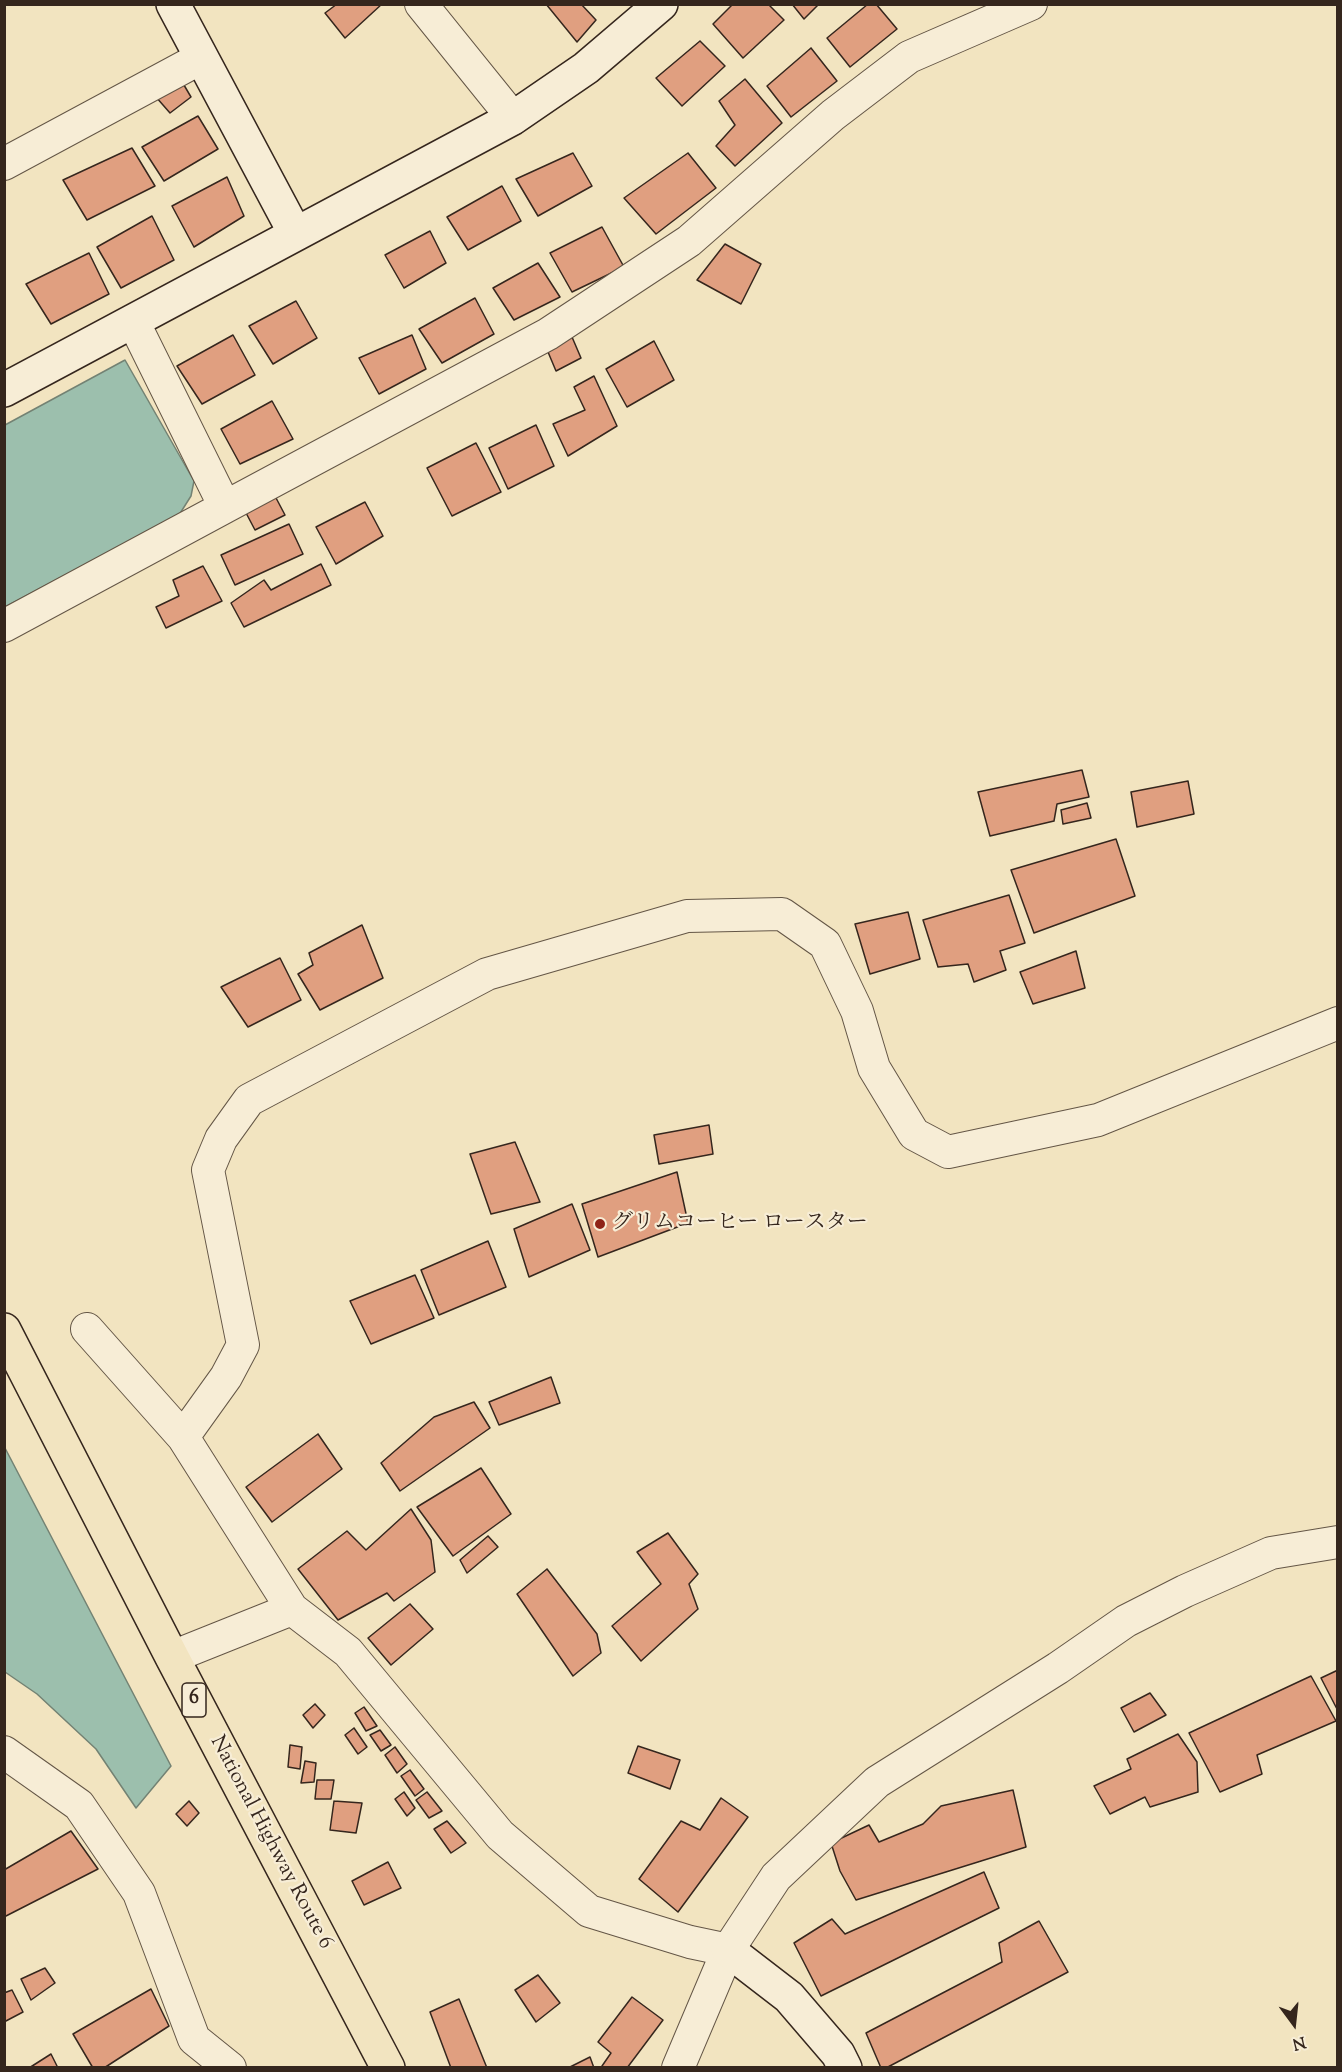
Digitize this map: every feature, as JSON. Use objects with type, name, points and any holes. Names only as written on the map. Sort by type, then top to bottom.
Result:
[{"type":"highway","name":"National Highway Route 6","points":[[7,1340],[388,2067]]},
{"type":"street","points":[[173,4],[295,233]]},
{"type":"street","points":[[421,4],[513,118]]},
{"type":"street","points":[[4,390],[513,118],[586,68],[661,4]]},
{"type":"street","points":[[4,626],[548,334],[690,241],[833,115],[909,57],[1031,4]]},
{"type":"street","points":[[4,164],[201,58]]},
{"type":"street","points":[[133,321],[225,507]]},
{"type":"street","points":[[183,1437],[226,1377],[243,1345],[208,1170],[221,1139],[249,1100],[487,974],[687,916],[782,914],[825,944],[857,1011],[874,1068],[885,1087],[914,1134],[948,1152],[1098,1120],[1338,1023]]},
{"type":"street","points":[[87,1329],[183,1437],[292,1609],[348,1652],[500,1835],[589,1911],[690,1942],[728,1950],[789,1997],[838,2054],[845,2067]]},
{"type":"street","points":[[678,2067],[728,1950],[776,1878],[877,1782],[1058,1668],[1126,1621],[1185,1591],[1271,1553],[1338,1542]]},
{"type":"street","points":[[172,1657],[292,1609]]},
{"type":"street","points":[[4,1752],[79,1805],[139,1893],[194,2040],[230,2067]]},
{"type":"shaded area","points":[[125,360],[194,481],[191,496],[179,515],[5,607],[5,425]]},
{"type":"shaded area","points":[[5,1448],[171,1766],[136,1808],[96,1749],[37,1694],[5,1672]]},
{"type":"building","points":[[337,4],[382,4],[345,38],[325,13]]},
{"type":"building","points":[[546,4],[581,4],[596,20],[577,42]]},
{"type":"building","points":[[733,4],[768,4],[784,20],[743,58],[713,24]]},
{"type":"building","points":[[792,4],[819,4],[804,19]]},
{"type":"building","points":[[868,4],[876,4],[897,29],[850,67],[827,38]]},
{"type":"building","points":[[700,41],[725,66],[682,106],[656,78]]},
{"type":"building","points":[[811,48],[837,81],[791,117],[767,86]]},
{"type":"building","points":[[745,79],[782,123],[735,166],[716,146],[735,125],[719,101]]},
{"type":"building","points":[[181,80],[191,97],[170,113],[156,97]]},
{"type":"building","points":[[198,116],[218,149],[164,181],[142,147]]},
{"type":"building","points":[[132,148],[155,186],[87,220],[63,180]]},
{"type":"building","points":[[573,153],[592,186],[538,216],[516,179]]},
{"type":"building","points":[[688,153],[716,188],[656,234],[624,198]]},
{"type":"building","points":[[227,177],[244,216],[194,247],[172,206]]},
{"type":"building","points":[[502,186],[521,221],[468,250],[447,217]]},
{"type":"building","points":[[152,216],[174,260],[121,288],[97,247]]},
{"type":"building","points":[[602,227],[624,267],[572,292],[550,253]]},
{"type":"building","points":[[430,231],[446,263],[404,288],[385,255]]},
{"type":"building","points":[[725,244],[761,264],[741,304],[697,280]]},
{"type":"building","points":[[89,253],[109,294],[51,324],[26,284]]},
{"type":"building","points":[[538,263],[560,297],[514,320],[493,288]]},
{"type":"building","points":[[475,298],[494,334],[442,363],[419,329]]},
{"type":"building","points":[[296,301],[317,338],[273,364],[249,326]]},
{"type":"building","points":[[233,335],[255,375],[202,404],[177,366]]},
{"type":"building","points":[[412,335],[426,369],[379,394],[359,358]]},
{"type":"building","points":[[572,337],[581,358],[556,371],[548,352]]},
{"type":"building","points":[[654,341],[674,380],[627,407],[606,369]]},
{"type":"building","points":[[594,376],[617,426],[568,456],[553,424],[585,410],[574,387]]},
{"type":"building","points":[[272,401],[293,439],[240,464],[221,429]]},
{"type":"building","points":[[536,425],[554,466],[508,489],[489,448]]},
{"type":"building","points":[[476,443],[501,492],[452,516],[427,468]]},
{"type":"building","points":[[275,496],[285,515],[255,530],[245,511]]},
{"type":"building","points":[[365,502],[383,536],[336,564],[316,527]]},
{"type":"building","points":[[289,524],[303,554],[235,585],[221,555]]},
{"type":"building","points":[[321,564],[331,585],[244,627],[231,603],[264,580],[271,590]]},
{"type":"building","points":[[203,566],[222,601],[166,628],[156,607],[179,596],[173,580]]},
{"type":"building","points":[[1082,770],[1089,797],[1057,804],[1054,821],[990,836],[978,792]]},
{"type":"building","points":[[1188,781],[1194,814],[1137,827],[1131,792]]},
{"type":"building","points":[[1087,803],[1091,818],[1063,824],[1061,810]]},
{"type":"building","points":[[1116,839],[1135,896],[1034,933],[1011,870]]},
{"type":"building","points":[[1009,895],[1025,943],[1000,951],[1006,970],[974,982],[968,964],[938,967],[923,920]]},
{"type":"building","points":[[908,912],[920,959],[870,974],[855,924]]},
{"type":"building","points":[[362,925],[383,978],[320,1010],[298,974],[313,965],[309,953]]},
{"type":"building","points":[[1076,951],[1085,988],[1033,1004],[1020,972]]},
{"type":"building","points":[[280,958],[301,1000],[248,1027],[221,987]]},
{"type":"building","points":[[709,1125],[713,1154],[659,1164],[654,1135]]},
{"type":"building","points":[[515,1142],[540,1202],[491,1214],[470,1154]]},
{"type":"building","points":[[677,1172],[688,1223],[598,1257],[582,1204]]},
{"type":"building","points":[[572,1204],[590,1250],[529,1277],[514,1229]]},
{"type":"building","points":[[488,1241],[506,1287],[439,1315],[421,1270]]},
{"type":"building","points":[[415,1275],[434,1318],[371,1344],[350,1301]]},
{"type":"building","points":[[551,1377],[560,1403],[499,1425],[489,1402]]},
{"type":"building","points":[[474,1402],[490,1428],[400,1491],[381,1463],[434,1417]]},
{"type":"building","points":[[318,1434],[342,1469],[272,1522],[246,1487]]},
{"type":"building","points":[[481,1468],[511,1514],[453,1556],[417,1507]]},
{"type":"building","points":[[411,1509],[431,1540],[435,1572],[394,1601],[387,1593],[338,1620],[298,1569],[347,1531],[366,1550]]},
{"type":"building","points":[[668,1533],[698,1574],[689,1584],[698,1609],[641,1661],[612,1626],[661,1584],[637,1552]]},
{"type":"building","points":[[488,1536],[498,1547],[467,1573],[460,1560]]},
{"type":"building","points":[[547,1569],[597,1634],[601,1653],[573,1676],[517,1594]]},
{"type":"building","points":[[410,1604],[433,1629],[391,1665],[368,1638]]},
{"type":"building","points":[[1338,1670],[1338,1711],[1321,1678]]},
{"type":"building","points":[[1311,1676],[1336,1721],[1257,1755],[1262,1774],[1220,1792],[1189,1733]]},
{"type":"building","points":[[1150,1693],[1166,1715],[1134,1732],[1121,1708]]},
{"type":"building","points":[[315,1704],[325,1715],[313,1728],[303,1715]]},
{"type":"building","points":[[364,1707],[377,1726],[366,1731],[355,1713]]},
{"type":"building","points":[[354,1728],[367,1747],[358,1754],[345,1735]]},
{"type":"building","points":[[380,1730],[391,1745],[381,1751],[370,1735]]},
{"type":"building","points":[[1178,1734],[1197,1762],[1198,1792],[1150,1807],[1145,1797],[1110,1814],[1094,1786],[1131,1769],[1127,1759]]},
{"type":"building","points":[[290,1745],[302,1747],[300,1769],[288,1767]]},
{"type":"building","points":[[638,1746],[680,1760],[670,1789],[628,1773]]},
{"type":"building","points":[[395,1747],[407,1764],[397,1773],[385,1755]]},
{"type":"building","points":[[305,1761],[316,1763],[314,1782],[301,1783]]},
{"type":"building","points":[[410,1770],[424,1789],[415,1796],[401,1776]]},
{"type":"building","points":[[317,1780],[334,1780],[331,1799],[315,1799]]},
{"type":"building","points":[[1013,1790],[1026,1847],[856,1900],[840,1871],[831,1843],[869,1825],[879,1842],[923,1824],[941,1806]]},
{"type":"building","points":[[404,1792],[415,1808],[407,1816],[395,1799]]},
{"type":"building","points":[[427,1792],[442,1811],[429,1818],[416,1800]]},
{"type":"building","points":[[721,1798],[748,1817],[678,1912],[639,1879],[681,1821],[700,1830]]},
{"type":"building","points":[[189,1801],[199,1813],[187,1826],[176,1814]]},
{"type":"building","points":[[334,1801],[362,1803],[356,1833],[330,1830]]},
{"type":"building","points":[[447,1821],[466,1843],[451,1853],[434,1829]]},
{"type":"building","points":[[71,1831],[98,1869],[4,1917],[4,1870]]},
{"type":"building","points":[[388,1862],[401,1888],[364,1905],[352,1881]]},
{"type":"building","points":[[984,1872],[999,1908],[821,1996],[794,1943],[832,1919],[845,1934]]},
{"type":"building","points":[[1039,1921],[1068,1972],[886,2068],[881,2068],[866,2033],[1002,1962],[999,1943]]},
{"type":"building","points":[[45,1968],[55,1983],[31,2000],[21,1979]]},
{"type":"building","points":[[538,1975],[560,2003],[536,2022],[515,1990]]},
{"type":"building","points":[[151,1989],[169,2026],[104,2068],[93,2068],[73,2034]]},
{"type":"building","points":[[12,1990],[23,2012],[4,2022],[4,1993]]},
{"type":"building","points":[[632,1997],[663,2020],[627,2068],[604,2068],[602,2066],[611,2053],[598,2042]]},
{"type":"building","points":[[459,1999],[487,2068],[451,2068],[430,2012]]},
{"type":"building","points":[[51,2054],[58,2068],[29,2068]]},
{"type":"building","points":[[590,2057],[594,2068],[568,2068]]},
{"type":"place","name":"グリムコーヒー ロースター","points":[[600,1224]]}]
